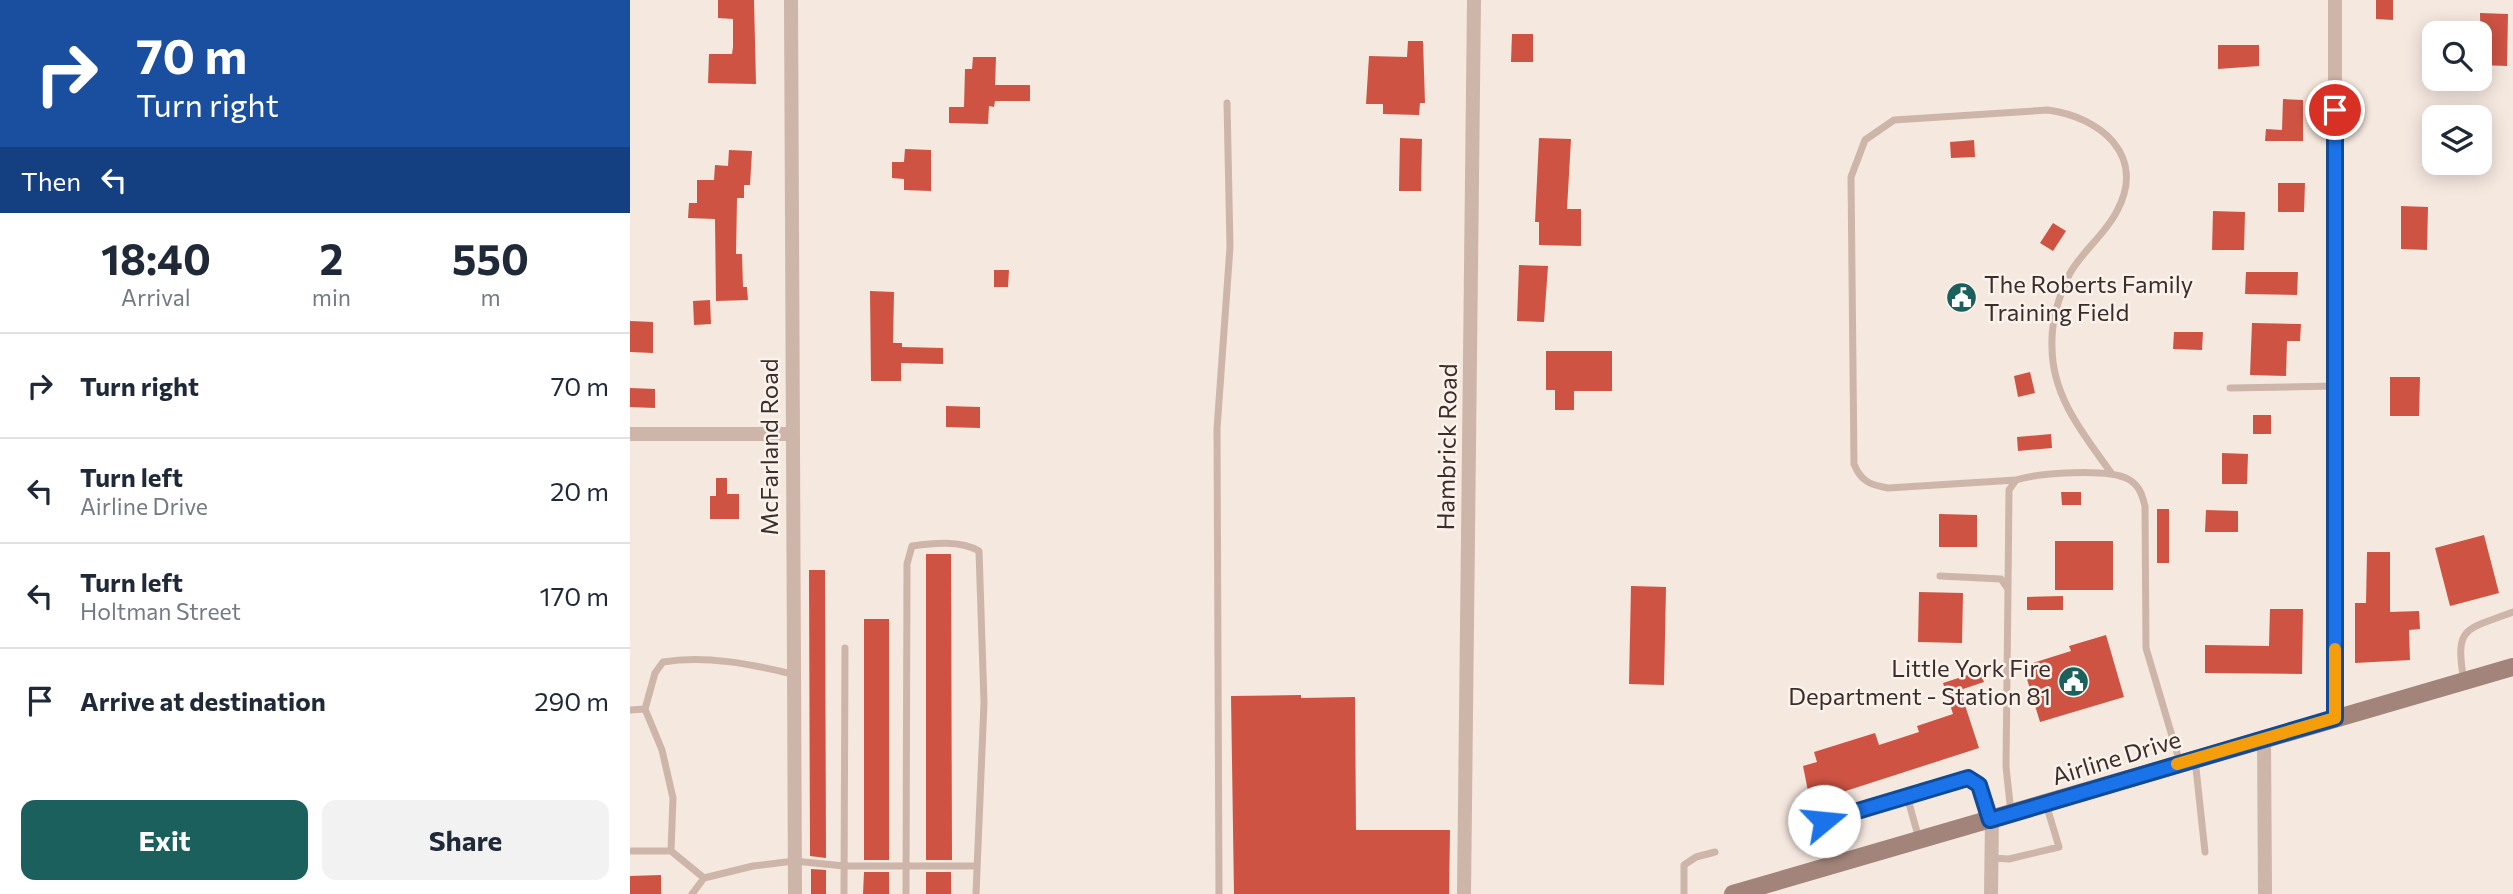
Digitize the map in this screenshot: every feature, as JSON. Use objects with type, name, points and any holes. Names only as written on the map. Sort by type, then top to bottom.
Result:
[{"type":"main road","name":"Airline Drive","points":[[1733,894],[2513,667]]},
{"type":"street","name":"McFarland Road","points":[[790,0],[794,894]]},
{"type":"street","name":"Hambrick Road","points":[[1464,894],[1474,0]]},
{"type":"street","points":[[2335,0],[2335,718]]},
{"type":"street","points":[[630,434],[790,434]]},
{"type":"street","points":[[2264,738],[2265,894]]},
{"type":"street","points":[[1991,819],[1991,894]]},
{"type":"lane","points":[[1219,894],[1217,429],[1230,247],[1227,103]]},
{"type":"lane","points":[[2112,474],[2073,420],[2056,382],[2052,347],[2057,308],[2070,274],[2117,212],[2125,189],[2126,170],[2119,150],[2107,134],[2092,122],[2073,113],[2048,110],[1894,120],[1865,140],[1851,177],[1854,464],[1859,477],[1871,485],[1888,488],[2016,480],[2031,475],[2112,474],[2127,478],[2140,488],[2145,506],[2146,648],[2187,761],[2205,852]]},
{"type":"lane","points":[[2230,388],[2335,386]]},
{"type":"lane","points":[[2011,814],[2006,767],[2009,490],[2016,480]]},
{"type":"lane","points":[[906,894],[907,564],[912,545],[952,544],[968,545],[979,551],[984,703],[976,894]]},
{"type":"lane","points":[[1940,576],[2001,579],[2008,589]]},
{"type":"lane","points":[[2464,681],[2459,651],[2461,637],[2468,629],[2513,612]]},
{"type":"lane","points":[[844,894],[845,648]]},
{"type":"lane","points":[[671,851],[673,797],[662,750],[645,709],[655,673],[663,662],[749,663],[792,674]]},
{"type":"lane","points":[[630,710],[645,709]]},
{"type":"lane","points":[[1824,821],[1968,778],[1975,780],[1991,819]]},
{"type":"lane","points":[[1907,796],[1919,840]]},
{"type":"lane","points":[[1992,858],[2009,859],[2059,847],[2046,803]]},
{"type":"lane","points":[[630,851],[671,851],[704,878]]},
{"type":"lane","points":[[1684,894],[1684,864],[1696,856],[1715,852]]},
{"type":"lane","points":[[692,894],[704,878],[753,866],[794,861],[844,866],[977,866]]},
{"type":"building","points":[[718,0],[754,0],[756,84],[708,83],[709,54],[732,54],[733,47],[733,19],[718,18]]},
{"type":"building","points":[[2376,0],[2393,0],[2393,20],[2376,19]]},
{"type":"building","points":[[2480,13],[2508,14],[2507,66],[2492,65],[2492,21],[2480,21]]},
{"type":"building","points":[[1512,34],[1533,34],[1533,62],[1511,62]]},
{"type":"building","points":[[1408,41],[1423,41],[1425,103],[1420,103],[1419,115],[1383,114],[1383,104],[1366,104],[1369,56],[1407,57]]},
{"type":"building","points":[[2218,45],[2259,45],[2259,66],[2218,69]]},
{"type":"building","points":[[973,57],[996,57],[995,85],[1030,85],[1030,101],[995,101],[994,107],[989,106],[988,124],[949,123],[949,107],[964,107],[965,69],[972,69]]},
{"type":"building","points":[[2283,99],[2303,100],[2303,141],[2265,141],[2266,129],[2282,130]]},
{"type":"building","points":[[1400,138],[1422,139],[1421,191],[1399,191]]},
{"type":"building","points":[[1539,138],[1571,139],[1567,209],[1581,209],[1581,246],[1539,245],[1539,222],[1535,222]]},
{"type":"building","points":[[1974,140],[1975,157],[1951,158],[1950,142]]},
{"type":"building","points":[[905,149],[931,150],[931,191],[904,190],[904,179],[892,178],[892,162],[904,162]]},
{"type":"building","points":[[729,150],[752,151],[750,185],[744,185],[744,198],[737,198],[736,254],[742,254],[743,287],[747,287],[748,300],[716,301],[715,219],[688,218],[689,203],[697,203],[697,180],[714,180],[715,165],[728,166]]},
{"type":"building","points":[[2278,183],[2305,183],[2304,212],[2278,212]]},
{"type":"building","points":[[2401,206],[2428,207],[2427,250],[2401,249]]},
{"type":"building","points":[[2213,211],[2245,212],[2244,250],[2212,250]]},
{"type":"building","points":[[2053,223],[2066,231],[2053,251],[2040,243]]},
{"type":"building","points":[[1519,265],[1548,266],[1544,322],[1517,321]]},
{"type":"building","points":[[994,270],[1009,270],[1008,287],[994,287]]},
{"type":"building","points":[[2246,272],[2298,272],[2297,295],[2245,294]]},
{"type":"building","points":[[870,291],[894,292],[893,343],[902,343],[902,347],[943,348],[943,364],[901,363],[901,381],[871,381]]},
{"type":"building","points":[[710,300],[711,324],[694,325],[693,301]]},
{"type":"building","points":[[630,321],[653,322],[653,353],[630,352]]},
{"type":"building","points":[[2252,323],[2301,324],[2300,341],[2287,341],[2286,376],[2250,375]]},
{"type":"building","points":[[2174,332],[2203,332],[2202,350],[2173,349]]},
{"type":"building","points":[[1546,351],[1612,351],[1612,391],[1574,391],[1574,410],[1555,410],[1555,390],[1546,390]]},
{"type":"building","points":[[2030,372],[2035,393],[2018,397],[2014,376]]},
{"type":"building","points":[[2390,377],[2420,377],[2419,416],[2390,416]]},
{"type":"building","points":[[630,388],[655,389],[655,408],[630,407]]},
{"type":"building","points":[[946,406],[980,407],[980,428],[946,427]]},
{"type":"building","points":[[2253,415],[2271,415],[2271,434],[2253,434]]},
{"type":"building","points":[[2051,434],[2052,448],[2018,451],[2017,437]]},
{"type":"building","points":[[2222,453],[2248,454],[2247,484],[2222,484]]},
{"type":"building","points":[[716,478],[727,478],[727,494],[739,494],[739,519],[710,519],[710,496],[716,496]]},
{"type":"building","points":[[2061,492],[2081,492],[2081,505],[2062,505]]},
{"type":"building","points":[[2157,509],[2169,509],[2169,563],[2157,563]]},
{"type":"building","points":[[2206,510],[2238,511],[2238,532],[2205,532]]},
{"type":"building","points":[[1939,514],[1977,515],[1977,547],[1939,547]]},
{"type":"building","points":[[2484,535],[2499,593],[2450,606],[2435,548]]},
{"type":"building","points":[[2055,541],[2113,541],[2113,590],[2055,590]]},
{"type":"building","points":[[2367,552],[2390,552],[2390,612],[2419,611],[2420,629],[2409,630],[2410,660],[2355,663],[2355,603],[2366,603]]},
{"type":"building","points":[[926,554],[951,554],[952,860],[926,860]]},
{"type":"building","points":[[809,570],[825,570],[826,858],[810,856]]},
{"type":"building","points":[[1631,586],[1666,587],[1664,685],[1629,684]]},
{"type":"building","points":[[1919,592],[1963,593],[1962,643],[1918,642]]},
{"type":"building","points":[[2063,596],[2063,610],[2027,610],[2027,597]]},
{"type":"building","points":[[2270,609],[2303,609],[2302,674],[2205,673],[2205,645],[2269,646]]},
{"type":"building","points":[[864,619],[889,619],[889,860],[864,860]]},
{"type":"building","name":"Little York Fire Department - Station 81","points":[[2106,635],[2124,697],[2040,722],[2023,666],[2071,651],[2069,646]]},
{"type":"building","points":[[1980,671],[1984,682],[1960,690],[1979,748],[1827,797],[1825,791],[1809,796],[1803,766],[1817,762],[1814,752],[1875,733],[1879,745],[1919,732],[1917,726],[1953,714],[1943,683]]},
{"type":"building","points":[[1301,695],[1301,698],[1355,697],[1356,830],[1450,830],[1449,894],[1234,894],[1231,696]]},
{"type":"building","points":[[811,869],[826,870],[826,894],[811,894]]},
{"type":"building","points":[[864,872],[889,872],[889,894],[863,894]]},
{"type":"building","points":[[926,872],[951,872],[951,894],[926,894]]},
{"type":"building","points":[[661,875],[661,894],[630,894],[630,876]]},
{"type":"slow traffic","points":[[2177,764],[2335,718],[2335,649]]},
{"type":"place","name":"The Roberts Family Training Field","points":[[1961,297]]},
{"type":"place","name":"Little York Fire Department - Station 81","points":[[2074,681]]},
{"type":"route","points":[[1824,821],[1968,778],[1979,785],[1990,820],[2335,718],[2335,110]]}]
